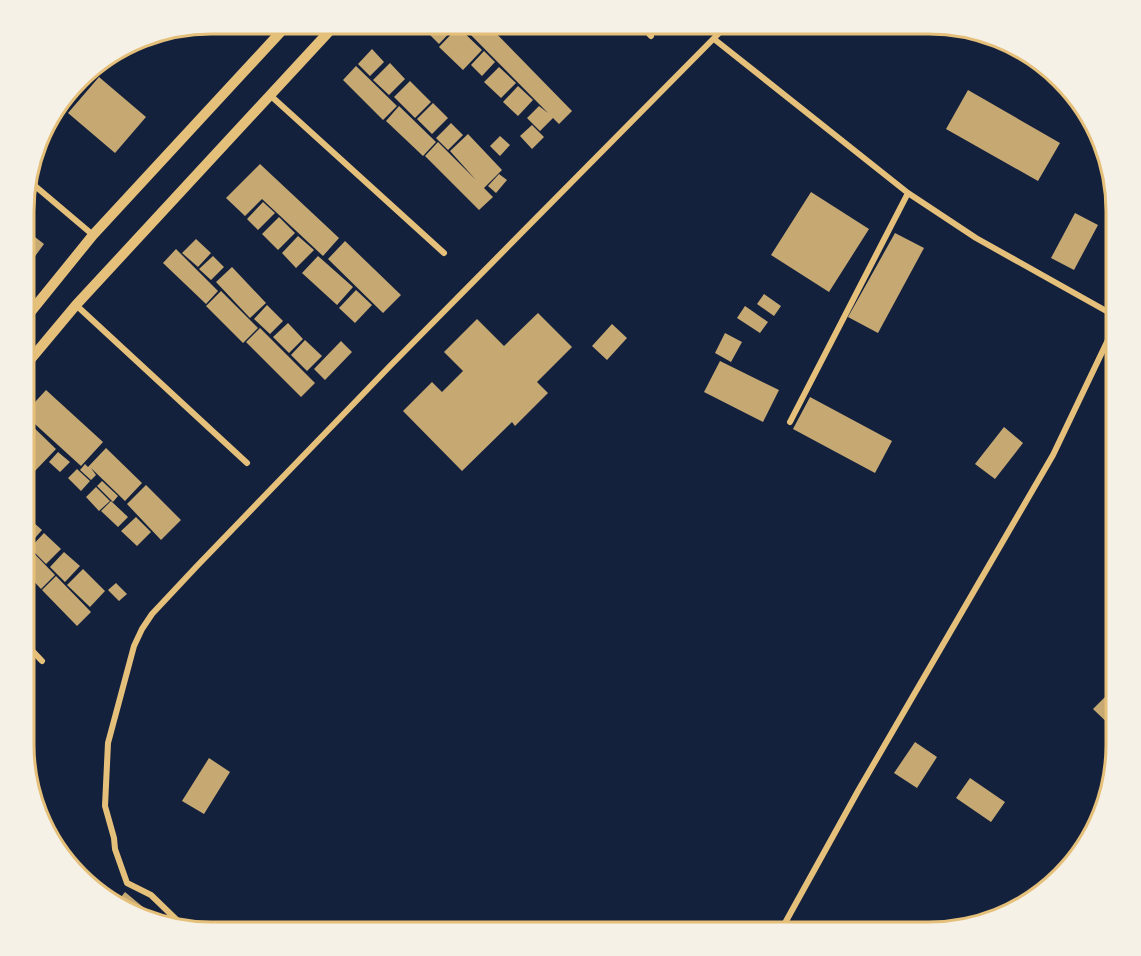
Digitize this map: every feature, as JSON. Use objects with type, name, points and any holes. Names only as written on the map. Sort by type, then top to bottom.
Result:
[{"type":"street","points":[[35,307],[93,235],[279,34]]},
{"type":"street","points":[[35,354],[76,305],[327,34]]},
{"type":"street","points":[[174,917],[151,895],[127,883],[115,849],[105,806],[108,743],[134,646],[142,629],[152,614],[365,391],[718,35]]},
{"type":"street","points":[[714,39],[908,193],[976,238],[1106,313]]},
{"type":"street","points":[[271,96],[444,254]]},
{"type":"street","points":[[36,187],[93,235]]},
{"type":"street","points":[[790,422],[908,193]]},
{"type":"street","points":[[76,305],[247,463]]},
{"type":"street","points":[[786,921],[858,791],[1053,455],[1106,342]]},
{"type":"street","points":[[35,654],[42,661]]},
{"type":"building","points":[[429,34],[448,34],[439,44]]},
{"type":"building","points":[[451,34],[466,34],[482,50],[463,70],[439,47]]},
{"type":"building","points":[[470,34],[497,34],[572,111],[559,124],[553,118],[540,131],[527,118],[539,106],[548,113]]},
{"type":"building","points":[[372,49],[384,62],[370,76],[358,64]]},
{"type":"building","points":[[484,51],[495,62],[482,76],[471,65]]},
{"type":"building","points":[[390,63],[405,79],[389,95],[373,80]]},
{"type":"building","points":[[356,66],[397,106],[383,120],[343,80]]},
{"type":"building","points":[[499,67],[516,83],[501,98],[484,82]]},
{"type":"building","points":[[99,77],[146,117],[115,153],[68,113]]},
{"type":"building","points":[[410,81],[431,102],[415,118],[394,97]]},
{"type":"building","points":[[518,86],[533,100],[518,116],[503,102]]},
{"type":"building","points":[[968,90],[1060,143],[1038,181],[946,129]]},
{"type":"building","points":[[433,103],[448,118],[432,134],[417,119]]},
{"type":"building","points":[[399,106],[436,142],[423,156],[386,121]]},
{"type":"building","points":[[451,123],[463,135],[448,150],[436,138]]},
{"type":"building","points":[[532,125],[544,137],[532,149],[520,136]]},
{"type":"building","points":[[468,134],[502,170],[484,188],[493,197],[479,210],[425,156],[438,142],[476,180],[450,151]]},
{"type":"building","points":[[500,136],[510,145],[500,156],[490,146]]},
{"type":"building","points":[[260,164],[339,238],[323,256],[262,199],[245,216],[226,198]]},
{"type":"building","points":[[499,174],[507,180],[496,193],[488,186]]},
{"type":"building","points":[[811,192],[869,229],[829,292],[771,255]]},
{"type":"building","points":[[263,202],[275,213],[258,230],[247,219]]},
{"type":"building","points":[[1075,213],[1098,225],[1074,270],[1051,258]]},
{"type":"building","points":[[279,217],[295,233],[278,250],[262,234]]},
{"type":"building","points":[[895,233],[924,248],[878,333],[848,317]]},
{"type":"building","points":[[298,236],[314,250],[296,268],[282,253]]},
{"type":"building","points":[[35,237],[44,244],[35,256]]},
{"type":"building","points":[[196,239],[211,253],[198,267],[182,253]]},
{"type":"building","points":[[345,241],[401,295],[383,313],[328,259]]},
{"type":"building","points":[[176,249],[218,291],[206,304],[163,263]]},
{"type":"building","points":[[213,256],[224,267],[211,280],[199,269]]},
{"type":"building","points":[[318,256],[353,287],[337,305],[302,273]]},
{"type":"building","points":[[232,267],[266,303],[250,318],[216,282]]},
{"type":"building","points":[[356,290],[372,305],[355,323],[339,308]]},
{"type":"building","points":[[221,291],[258,328],[243,343],[206,306]]},
{"type":"building","points":[[764,294],[781,306],[774,316],[757,304]]},
{"type":"building","points":[[267,305],[283,321],[270,334],[254,319]]},
{"type":"building","points":[[745,306],[768,322],[760,333],[737,318]]},
{"type":"building","points":[[538,313],[572,347],[537,382],[548,393],[515,426],[512,422],[462,471],[403,411],[432,382],[442,392],[463,371],[444,352],[477,319],[504,346]]},
{"type":"building","points":[[288,323],[303,339],[289,353],[273,337]]},
{"type":"building","points":[[612,324],[627,338],[607,360],[592,346]]},
{"type":"building","points":[[260,328],[315,383],[301,397],[246,342]]},
{"type":"building","points":[[725,333],[742,342],[731,362],[715,353]]},
{"type":"building","points":[[305,340],[322,356],[307,371],[291,355]]},
{"type":"building","points":[[341,341],[352,352],[325,380],[314,369]]},
{"type":"building","points":[[720,361],[779,390],[763,422],[704,392]]},
{"type":"building","points":[[46,390],[103,442],[81,466],[35,424],[35,402]]},
{"type":"building","points":[[810,397],[892,441],[875,473],[793,429]]},
{"type":"building","points":[[1004,427],[1023,443],[995,479],[975,464]]},
{"type":"building","points":[[35,429],[56,449],[35,471]]},
{"type":"building","points":[[106,448],[142,483],[125,501],[91,468],[96,475],[91,480],[80,470],[85,464],[88,467]]},
{"type":"building","points":[[58,452],[70,462],[60,472],[49,462]]},
{"type":"building","points":[[77,469],[90,481],[81,491],[68,478]]},
{"type":"building","points":[[102,481],[118,496],[113,502],[97,486]]},
{"type":"building","points":[[146,485],[181,520],[161,540],[127,504]]},
{"type":"building","points":[[96,487],[110,501],[99,511],[86,497]]},
{"type":"building","points":[[111,501],[128,517],[118,527],[101,511]]},
{"type":"building","points":[[136,517],[151,532],[137,546],[121,531]]},
{"type":"building","points":[[35,524],[42,530],[35,538]]},
{"type":"building","points":[[44,533],[61,549],[46,564],[35,553],[35,543]]},
{"type":"building","points":[[64,552],[80,566],[65,582],[50,567]]},
{"type":"building","points":[[35,554],[55,575],[41,589],[35,583]]},
{"type":"building","points":[[83,569],[105,591],[90,607],[67,585]]},
{"type":"building","points":[[56,576],[91,612],[77,626],[42,590]]},
{"type":"building","points":[[116,583],[127,594],[119,601],[108,590]]},
{"type":"building","points":[[1106,696],[1106,721],[1093,709]]},
{"type":"building","points":[[915,742],[937,757],[917,788],[894,773]]},
{"type":"building","points":[[209,758],[230,772],[204,814],[182,801]]},
{"type":"building","points":[[970,778],[1005,802],[991,822],[956,798]]},
{"type":"building","points":[[125,892],[144,908],[133,903],[121,897]]}]
